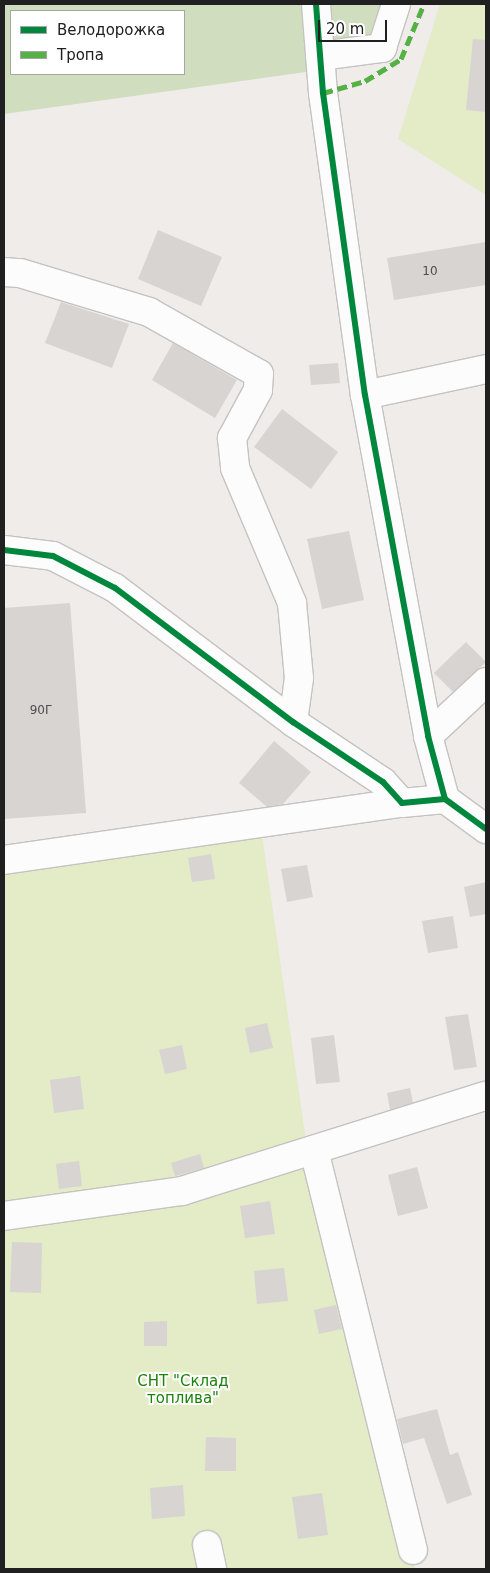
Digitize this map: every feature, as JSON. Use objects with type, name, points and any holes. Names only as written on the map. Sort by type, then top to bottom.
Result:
[{"type":"street","points":[[316,4],[320,56],[365,395],[428,736],[445,800]]},
{"type":"street","points":[[320,56],[382,48],[396,4]]},
{"type":"street","points":[[4,272],[20,273],[149,312],[259,374],[258,390],[232,438],[234,461],[292,603],[299,678],[293,722]]},
{"type":"street","points":[[365,395],[486,369]]},
{"type":"street","points":[[4,550],[53,556],[116,588],[293,722],[383,782],[402,803]]},
{"type":"street","points":[[428,736],[486,682]]},
{"type":"street","points":[[4,860],[402,803],[445,800],[486,829]]},
{"type":"street","points":[[4,1216],[182,1191],[486,1096]]},
{"type":"street","points":[[314,1150],[413,1550]]},
{"type":"green space","points":[[4,4],[410,4],[391,54],[363,64],[4,114]]},
{"type":"green space","points":[[440,4],[486,4],[486,195],[398,139]]},
{"type":"green space","name":"СНТ \"Склад топлива\"","points":[[262,835],[309,1162],[415,1569],[4,1569],[4,871]]},
{"type":"building","points":[[473,39],[486,40],[486,112],[466,110]]},
{"type":"building","points":[[158,230],[222,257],[201,306],[138,279]]},
{"type":"building","points":[[486,242],[486,285],[394,300],[387,258]]},
{"type":"building","points":[[61,302],[129,324],[112,368],[45,343]]},
{"type":"building","points":[[173,343],[237,380],[215,418],[152,380]]},
{"type":"building","points":[[338,363],[340,383],[311,385],[309,365]]},
{"type":"building","points":[[282,409],[338,452],[311,489],[254,447]]},
{"type":"building","points":[[349,531],[364,600],[322,609],[307,539]]},
{"type":"building","points":[[70,603],[86,813],[4,819],[4,608]]},
{"type":"building","points":[[466,642],[486,662],[453,692],[434,673]]},
{"type":"building","points":[[274,741],[311,772],[283,804],[267,807],[239,783]]},
{"type":"building","points":[[211,854],[215,879],[192,882],[188,858]]},
{"type":"building","points":[[307,865],[313,897],[287,902],[281,869]]},
{"type":"building","points":[[486,882],[486,914],[470,917],[464,887]]},
{"type":"building","points":[[453,916],[458,948],[428,953],[422,921]]},
{"type":"building","points":[[468,1014],[477,1067],[454,1070],[445,1017]]},
{"type":"building","points":[[267,1023],[273,1048],[250,1053],[245,1028]]},
{"type":"building","points":[[334,1035],[340,1082],[316,1084],[311,1038]]},
{"type":"building","points":[[182,1045],[187,1069],[165,1074],[159,1050]]},
{"type":"building","points":[[80,1076],[84,1109],[54,1113],[50,1080]]},
{"type":"building","points":[[410,1088],[413,1103],[390,1110],[387,1093]]},
{"type":"building","points":[[200,1154],[204,1168],[175,1176],[171,1163]]},
{"type":"building","points":[[79,1161],[82,1186],[59,1189],[56,1164]]},
{"type":"building","points":[[417,1167],[428,1208],[398,1216],[388,1175]]},
{"type":"building","points":[[270,1201],[275,1234],[245,1238],[240,1206]]},
{"type":"building","points":[[12,1242],[42,1243],[41,1293],[10,1292]]},
{"type":"building","points":[[284,1268],[288,1301],[257,1304],[254,1271]]},
{"type":"building","points":[[336,1305],[342,1329],[319,1334],[314,1310]]},
{"type":"building","points":[[167,1321],[167,1346],[144,1346],[144,1322]]},
{"type":"building","points":[[437,1409],[450,1455],[458,1452],[472,1495],[447,1504],[424,1438],[403,1444],[397,1419]]},
{"type":"building","points":[[206,1437],[236,1438],[236,1471],[205,1471]]},
{"type":"building","points":[[183,1485],[185,1516],[152,1519],[150,1488]]},
{"type":"building","points":[[322,1493],[328,1535],[298,1539],[292,1497]]},
{"type":"marked path","points":[[323,93],[365,81],[401,59],[424,4]]},
{"type":"cycle path","points":[[316,4],[323,93],[365,395],[428,736],[445,799],[486,829]]},
{"type":"cycle path","points":[[4,550],[53,556],[115,588],[293,722],[383,782],[402,803],[445,799]]}]
